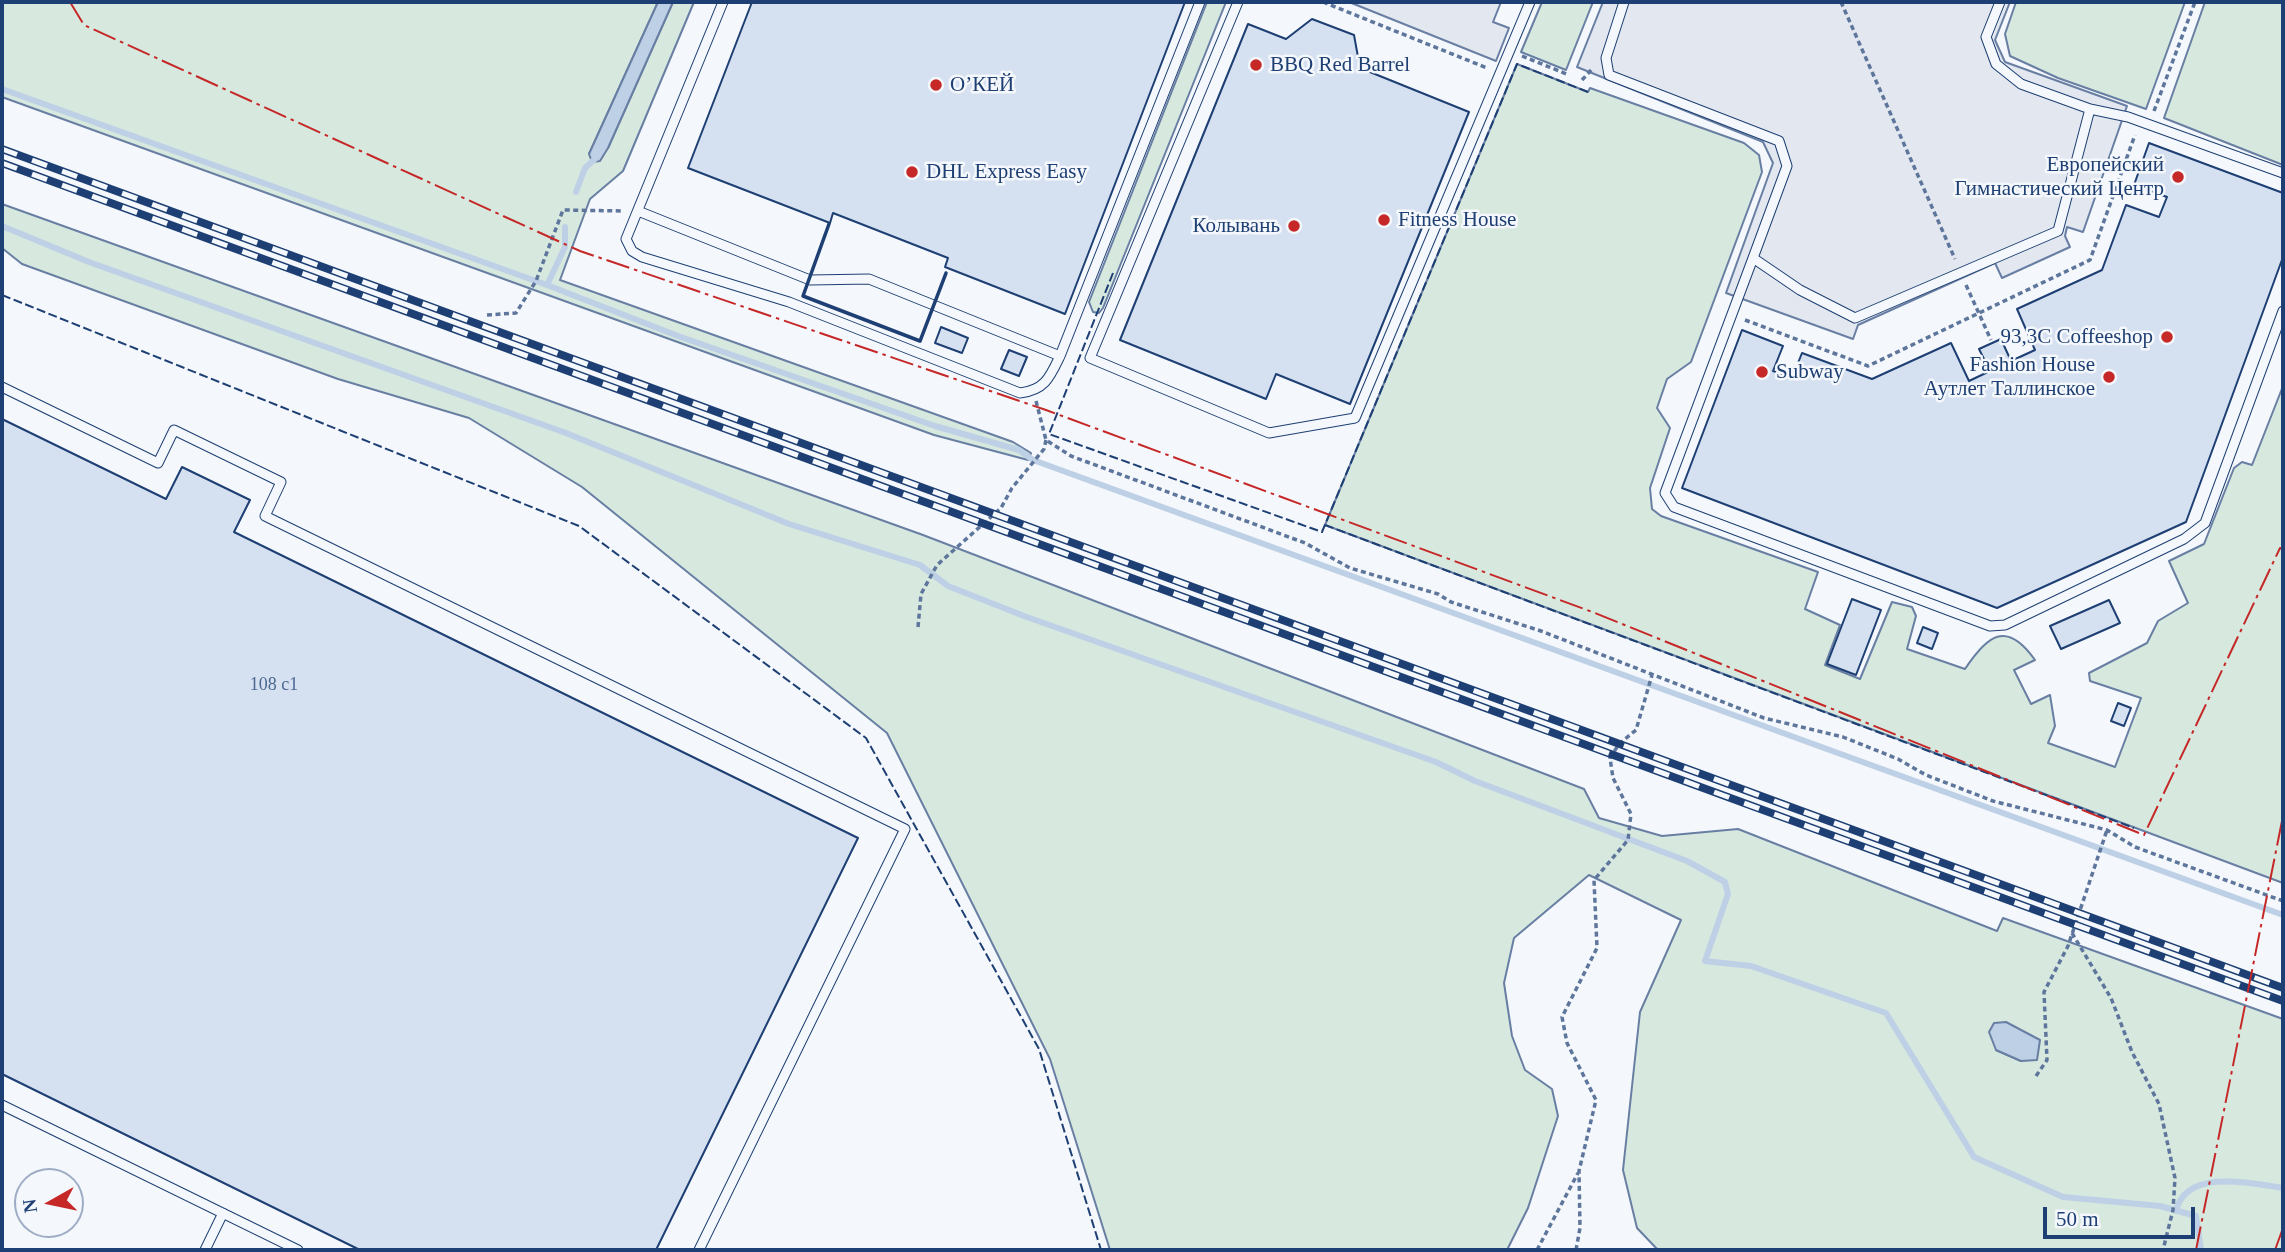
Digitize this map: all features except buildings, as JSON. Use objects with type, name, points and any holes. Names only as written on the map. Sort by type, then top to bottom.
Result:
[{"type":"lane","points":[[723,2],[626,239],[632,251],[642,257],[789,302],[1020,393],[1035,391],[1046,383],[1060,356],[1200,2]]},
{"type":"lane","points":[[1238,2],[1090,358],[1269,433],[1355,418],[1531,2]]},
{"type":"lane","points":[[1624,2],[1606,58],[1609,75],[1779,141],[1787,166],[1725,326],[1665,494],[1674,507],[1990,626],[2005,625],[2185,539],[2204,523],[2283,310]]},
{"type":"lane","points":[[2000,2],[1986,37],[1996,64],[2021,84],[2283,173]]},
{"type":"lane","points":[[1753,258],[1800,289],[1855,318],[2058,231],[2090,109]]},
{"type":"lane","points":[[638,211],[810,281],[869,279],[1060,356]]},
{"type":"lane","points":[[2,387],[158,463],[174,430],[222,453],[281,482],[264,516],[905,830],[699,1250]]},
{"type":"lane","points":[[2,1105],[298,1250]]},
{"type":"lane","points":[[205,1250],[223,1213]]},
{"type":"path","points":[[1323,2],[1502,74]]},
{"type":"path","points":[[1339,8],[1342,2]]},
{"type":"path","points":[[1841,2],[1991,340]]},
{"type":"path","points":[[2147,125],[2195,2]]},
{"type":"path","points":[[1509,56],[1518,55],[1569,75]]},
{"type":"path","points":[[487,315],[516,313],[536,281],[563,210],[638,211]]},
{"type":"path","points":[[918,627],[921,594],[937,565],[1001,508],[1012,488],[1044,449],[1046,440],[1037,409]]},
{"type":"path","points":[[1046,440],[1083,461],[1305,543],[1350,568],[1423,589],[1764,718],[1843,737],[1993,802],[2107,830],[2135,847],[2283,901]]},
{"type":"path","points":[[1576,1250],[1580,1228],[1579,1171],[1596,1100],[1567,1044],[1562,1017],[1597,948],[1594,880],[1628,840],[1631,814],[1613,778],[1610,758],[1619,744],[1636,730],[1652,674]]},
{"type":"path","points":[[2036,1076],[2047,1060],[2044,992],[2072,933],[2107,830]]},
{"type":"path","points":[[2072,933],[2112,998],[2132,1052],[2159,1104],[2175,1178],[2173,1210],[2162,1250]]},
{"type":"path","points":[[1537,1250],[1579,1171]]},
{"type":"shaded area","points":[[2,2],[658,2],[589,154],[608,148],[673,2],[694,2],[623,171],[590,199],[560,280],[1013,442],[1031,453],[1028,460],[934,435],[2,97]]},
{"type":"shaded area","points":[[1207,2],[1226,2],[1103,308],[1099,313],[1093,312],[1089,302]]},
{"type":"shaded area","points":[[1349,2],[1501,2],[1493,22],[1509,28],[1496,61]]},
{"type":"shaded area","points":[[1542,2],[1593,2],[1566,70],[1521,52]]},
{"type":"shaded area","points":[[1603,2],[2010,2],[1995,40],[2005,62],[2127,106],[2083,232],[2067,227],[2065,236],[2070,247],[2002,278],[1995,263],[1858,325],[1853,339],[1726,293],[1773,163],[1763,142],[1577,67]]},
{"type":"shaded area","points":[[2016,2],[2185,2],[2146,109],[2058,78],[2010,56],[2005,34]]},
{"type":"shaded area","points":[[2205,2],[2283,2],[2283,165],[2164,118]]},
{"type":"shaded area","points":[[1517,64],[1588,92],[1590,88],[1744,143],[1759,155],[1762,172],[1691,362],[1667,379],[1657,408],[1670,428],[1650,488],[1652,509],[1661,516],[1818,572],[1805,609],[1840,625],[1825,665],[1860,679],[1892,602],[1912,607],[1916,616],[1907,649],[1965,669],[1989,641],[2006,636],[2015,639],[2035,660],[2014,670],[2031,704],[2050,695],[2055,726],[2048,743],[2115,767],[2141,698],[2090,681],[2089,673],[2147,643],[2158,621],[2188,603],[2169,561],[2204,544],[2234,468],[2242,462],[2252,465],[2283,386],[2283,883],[1325,525]]},
{"type":"shaded area","points":[[2,204],[923,535],[1584,789],[1599,818],[1662,836],[1738,829],[1997,931],[2003,918],[2283,1019],[2283,1250],[1658,1250],[1637,1228],[1623,1170],[1640,1012],[1681,920],[1589,875],[1514,938],[1504,983],[1512,1036],[1525,1070],[1552,1089],[1558,1116],[1528,1208],[1507,1250],[1110,1250],[1050,1059],[887,733],[582,487],[469,418],[338,379],[22,264],[2,248]],"holes":[[[2026,1034],[2039,1040],[2021,1061],[1996,1050]]]},
{"type":"water","points":[[658,2],[673,2],[608,148],[600,161],[592,162],[589,154]]},
{"type":"water","points":[[2006,1022],[2040,1040],[2037,1060],[2021,1061],[1996,1050],[1989,1032],[1994,1023]]},
{"type":"waterway","points":[[2,89],[547,285],[678,336],[935,426],[1019,450],[1033,460],[2283,915]]},
{"type":"waterway","points":[[576,192],[585,168],[597,157]]},
{"type":"waterway","points":[[2,226],[89,262],[566,433],[789,524],[920,565],[948,586],[1024,616],[1436,762],[1475,781],[1687,861],[1725,882],[1728,894],[1705,961],[1751,966],[1886,1013],[1974,1157],[2063,1197],[2160,1206],[2196,1216],[2201,1250]]},
{"type":"waterway","points":[[547,285],[565,247],[565,227]]},
{"type":"waterway","points":[[2176,1211],[2182,1197],[2206,1184],[2238,1182],[2283,1188]]},
{"type":"railway","points":[[2,149],[2283,988]]},
{"type":"railway","points":[[2,163],[2283,1001]]},
{"type":"fence","points":[[1113,273],[1049,434],[1322,532],[1517,64],[1588,92]]},
{"type":"fence","points":[[2,295],[579,526],[866,738],[1039,1049],[1101,1250]]},
{"type":"fence","points":[[1325,525],[2134,828]]},
{"type":"wall","points":[[829,224],[803,296],[920,341],[946,273]]},
{"type":"power","points":[[70,2],[84,25],[580,251],[1046,410],[1595,613],[2144,835],[2280,548],[2283,549]]},
{"type":"power","points":[[2196,1250],[2283,816]]},
{"type":"power","points":[[2275,1250],[2283,1228]]},
{"type":"place","name":"BBQ Red Barrel","points":[[1256,65]]},
{"type":"place","name":"О’КЕЙ","points":[[936,85]]},
{"type":"place","name":"DHL Express Easy","points":[[912,172]]},
{"type":"place","name":"Европейский Гимнастический Центр","points":[[2178,177]]},
{"type":"place","name":"Fitness House","points":[[1384,220]]},
{"type":"place","name":"Колывань","points":[[1294,226]]},
{"type":"place","name":"93,3C Coffeeshop","points":[[2167,337]]},
{"type":"place","name":"Subway","points":[[1762,372]]},
{"type":"place","name":"Fashion House Аутлет Таллинское","points":[[2109,377]]}]
